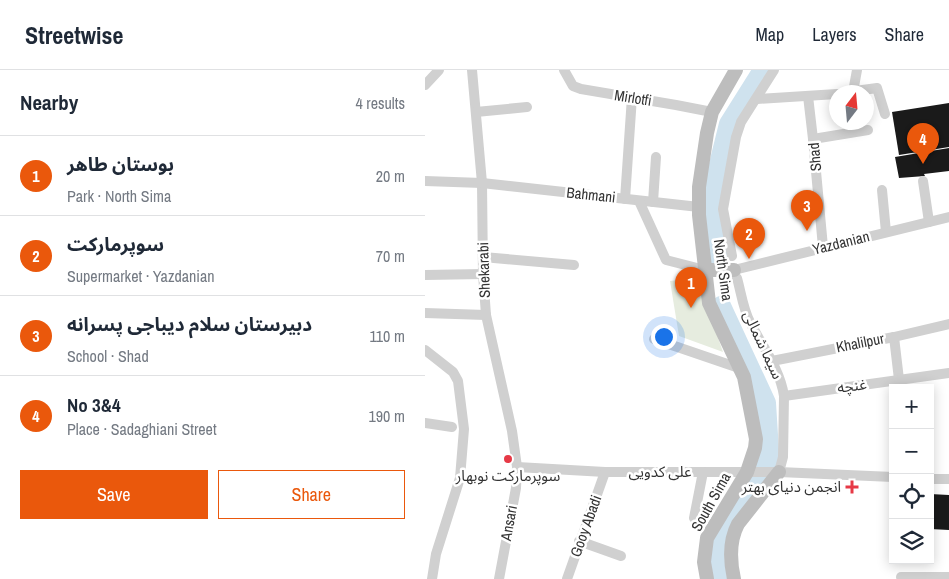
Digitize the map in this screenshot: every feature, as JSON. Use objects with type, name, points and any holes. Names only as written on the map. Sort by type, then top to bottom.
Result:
[{"type":"street","points":[[425,85],[439,70]]},
{"type":"street","name":"Shekarabi","points":[[472,70],[482,183],[483,274],[486,315],[517,467]]},
{"type":"street","name":"Mirlotfi","points":[[564,70],[573,86],[581,89],[712,112]]},
{"type":"street","name":"سیما شمالی","points":[[775,70],[741,122],[735,137],[723,209],[734,268],[749,320],[783,387],[783,458],[779,472]]},
{"type":"street","points":[[854,85],[857,70]]},
{"type":"street","name":"North Sima","points":[[733,71],[712,112],[707,132],[699,187],[699,207],[711,309],[744,377],[756,438],[755,448],[747,472]]},
{"type":"street","points":[[874,88],[877,88],[885,114]]},
{"type":"street","points":[[757,98],[829,95]]},
{"type":"street","name":"Shad","points":[[808,96],[823,247]]},
{"type":"street","points":[[625,199],[632,97]]},
{"type":"street","points":[[476,112],[527,108]]},
{"type":"street","points":[[813,139],[868,130]]},
{"type":"street","points":[[653,202],[657,156]]},
{"type":"street","name":"Bahmani","points":[[425,181],[482,183],[699,207]]},
{"type":"street","points":[[923,181],[929,222]]},
{"type":"street","points":[[882,190],[886,232]]},
{"type":"street","points":[[639,201],[666,260],[705,270],[734,268]]},
{"type":"street","name":"Yazdanian","points":[[734,268],[949,217]]},
{"type":"street","points":[[483,257],[574,265]]},
{"type":"street","points":[[425,275],[483,274]]},
{"type":"street","points":[[425,313],[486,315]]},
{"type":"street","name":"Khalilpur","points":[[771,361],[894,337],[949,324]]},
{"type":"street","points":[[894,337],[899,384]]},
{"type":"street","points":[[654,339],[739,368]]},
{"type":"street","points":[[425,350],[453,372],[458,381],[464,429],[460,478],[436,554],[432,579]]},
{"type":"street","name":"غنچه","points":[[899,384],[949,373]]},
{"type":"street","name":"غنچه","points":[[784,396],[889,385]]},
{"type":"street","points":[[425,423],[452,427]]},
{"type":"street","name":"علی کدویی","points":[[517,467],[605,472],[779,472],[889,477]]},
{"type":"street","name":"Ansari","points":[[499,579],[516,488],[517,467]]},
{"type":"street","name":"Gooy Abadi","points":[[567,579],[605,472]]},
{"type":"street","points":[[694,518],[703,472]]},
{"type":"street","name":"South Sima","points":[[707,579],[704,562],[707,538],[747,472]]},
{"type":"street","points":[[734,579],[731,563],[733,534],[738,524],[779,472]]},
{"type":"street","points":[[934,479],[949,479]]},
{"type":"street","points":[[579,541],[621,556]]},
{"type":"street","points":[[425,554],[436,554]]},
{"type":"street","points":[[901,577],[949,577]]},
{"type":"shaded area","points":[[697,278],[723,352],[679,336],[670,281]]},
{"type":"building","points":[[949,103],[949,147],[899,155],[892,112]]},
{"type":"building","points":[[949,148],[949,171],[924,174],[925,176],[899,178],[895,157]]},
{"type":"building","points":[[934,494],[949,495],[949,530],[934,529]]},
{"type":"waterway","points":[[718,259],[710,201],[729,124],[763,70]]},
{"type":"waterway","points":[[717,579],[715,548],[718,537],[760,479],[768,462],[769,451],[766,403],[721,306]]},
{"type":"place","name":"No 3&4","points":[[923,164]]},
{"type":"place","name":"دبیرستان سلام دیباجی پسرانه","points":[[807,231]]},
{"type":"place","name":"سوپرمارکت","points":[[749,259]]},
{"type":"place","name":"بوستان طاهر","points":[[691,308]]},
{"type":"place","name":"سوپرمارکت نوبهار","points":[[508,459]]},
{"type":"place","name":"انجمن دنیای بهتر","points":[[852,487]]}]
